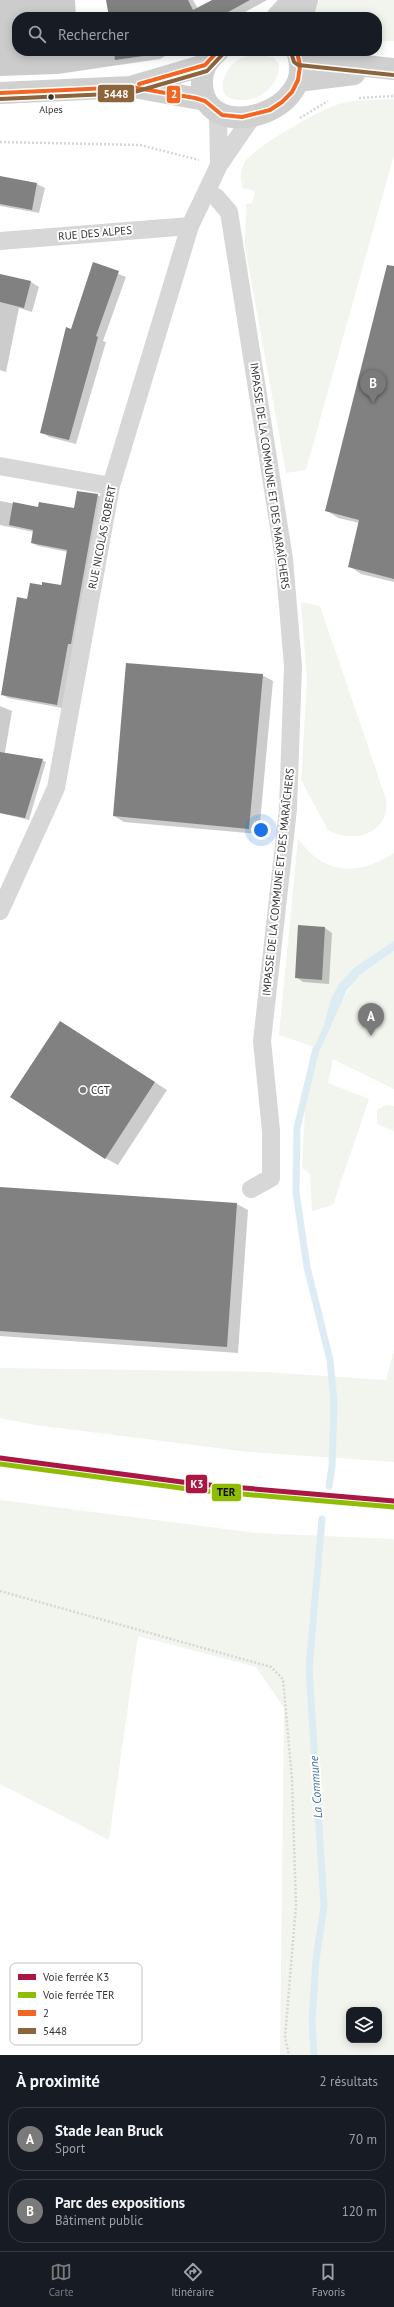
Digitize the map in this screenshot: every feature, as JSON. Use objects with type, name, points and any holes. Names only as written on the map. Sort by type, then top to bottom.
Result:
[{"type":"main road","points":[[282,12],[293,0]]},
{"type":"main road","points":[[303,12],[307,0]]},
{"type":"main road","points":[[0,93],[130,87],[211,106],[238,118],[252,117],[264,113],[284,101],[291,94],[298,82],[298,56]]},
{"type":"main road","points":[[305,56],[390,69]]},
{"type":"main road","points":[[130,87],[212,58]]},
{"type":"main road","points":[[211,106],[202,82],[212,58]]},
{"type":"main road","points":[[298,82],[390,69]]},
{"type":"street","name":"RUE NICOLAS ROBERT","points":[[211,106],[219,165]]},
{"type":"street","name":"RUE NICOLAS ROBERT","points":[[0,911],[56,788],[111,486],[190,226],[208,193],[219,165],[252,117]]},
{"type":"street","name":"IMPASSE DE LA COMMUNE ET DES MARAÎCHERS","points":[[208,193],[216,197],[229,212],[284,559],[292,666],[288,808],[262,1041],[271,1131],[271,1178],[251,1189]]},
{"type":"street","name":"RUE DES ALPES","points":[[0,241],[190,226]]},
{"type":"street","points":[[0,466],[111,486]]},
{"type":"path","points":[[0,1591],[271,1667],[283,1678],[292,1779],[296,1906],[286,2038],[290,2055]]},
{"type":"shaded area","points":[[319,0],[394,0],[394,41],[382,41],[382,12],[313,12]]},
{"type":"shaded area","points":[[253,56],[267,56],[274,58],[279,64],[275,82],[262,95],[254,98],[245,100],[226,96],[223,92],[224,76],[234,63],[244,58]]},
{"type":"shaded area","points":[[394,99],[394,155],[306,470],[286,473],[245,247],[246,204],[252,203],[255,191],[243,188],[241,172],[245,162],[261,147],[289,129],[330,107],[352,101]]},
{"type":"shaded area","points":[[301,602],[320,606],[386,799],[386,811],[383,820],[376,828],[359,836],[348,836],[328,830],[301,780],[307,681]]},
{"type":"shaded area","points":[[298,838],[318,859],[330,865],[342,868],[368,866],[394,853],[394,941],[355,967],[314,1047],[279,1035]]},
{"type":"shaded area","points":[[394,941],[394,951],[360,975],[347,990],[316,1059],[310,1057],[324,1025],[331,999],[339,984],[355,967]]},
{"type":"shaded area","points":[[394,951],[394,1089],[333,1059],[328,1083],[369,1099],[333,1205],[312,1211],[310,1174],[302,1168],[305,1109],[316,1059],[336,1011],[355,979]]},
{"type":"shaded area","points":[[386,1105],[394,1106],[394,1131],[377,1124],[377,1110]]},
{"type":"shaded area","points":[[394,1350],[394,1462],[249,1452],[35,1425],[0,1418],[0,1368],[266,1372],[386,1380]]},
{"type":"shaded area","points":[[0,1500],[256,1533],[394,1539],[394,2055],[280,2055],[284,1708],[256,1667],[138,1636],[109,1840],[0,1784]]},
{"type":"building","points":[[106,0],[188,0],[193,10],[212,0],[250,0],[228,12],[108,12]]},
{"type":"building","points":[[115,56],[143,56],[115,60]]},
{"type":"building","points":[[0,176],[37,183],[32,210],[0,204]]},
{"type":"building","points":[[93,262],[119,271],[96,336],[98,337],[69,440],[40,433],[66,327],[71,329]]},
{"type":"building","points":[[387,265],[394,266],[394,579],[348,567],[359,520],[325,511]]},
{"type":"building","points":[[0,274],[31,281],[24,308],[0,302]]},
{"type":"building","points":[[77,491],[98,494],[71,644],[68,644],[57,705],[1,695],[17,597],[27,599],[30,583],[42,585],[42,582],[61,585],[67,550],[31,543],[33,530],[9,525],[13,502],[38,507],[39,502],[74,508]]},
{"type":"building","points":[[126,663],[263,674],[249,829],[113,816]]},
{"type":"building","points":[[0,752],[43,759],[25,818],[0,813]]},
{"type":"building","points":[[298,925],[325,927],[322,980],[295,978]]},
{"type":"building","name":"CGT","points":[[60,1021],[155,1082],[105,1159],[10,1097]]},
{"type":"building","points":[[0,1187],[237,1203],[227,1347],[0,1331]]},
{"type":"waterway","points":[[316,1049],[297,1128],[296,1192],[307,1267],[330,1360],[334,1402],[332,1467],[329,1486]]},
{"type":"waterway","name":"La Commune","points":[[314,2055],[312,2021],[316,1960],[324,1906],[309,1668],[322,1519]]},
{"type":"rail line","name":"K3","points":[[0,1458],[197,1484],[394,1501]]},
{"type":"rail line","name":"TER","points":[[0,1464],[196,1490],[394,1507]]},
{"type":"transit line","name":"2","points":[[139,84],[205,65],[213,56]]},
{"type":"transit line","name":"5448","points":[[0,99],[131,93],[207,71],[221,56]]},
{"type":"transit line","name":"5448","points":[[292,56],[294,62],[298,65],[393,75]]},
{"type":"transit line","name":"2","points":[[0,93],[131,87],[195,98],[205,101],[222,115],[242,117],[270,110],[282,102],[292,92],[298,80],[300,66],[298,56]]},
{"type":"place","name":"Alpes","points":[[51,97]]},
{"type":"place","name":"Parc des expositions","points":[[373,403]]},
{"type":"place","name":"Stade Jean Bruck","points":[[371,1036]]},
{"type":"place","name":"CGT","points":[[83,1090]]}]
